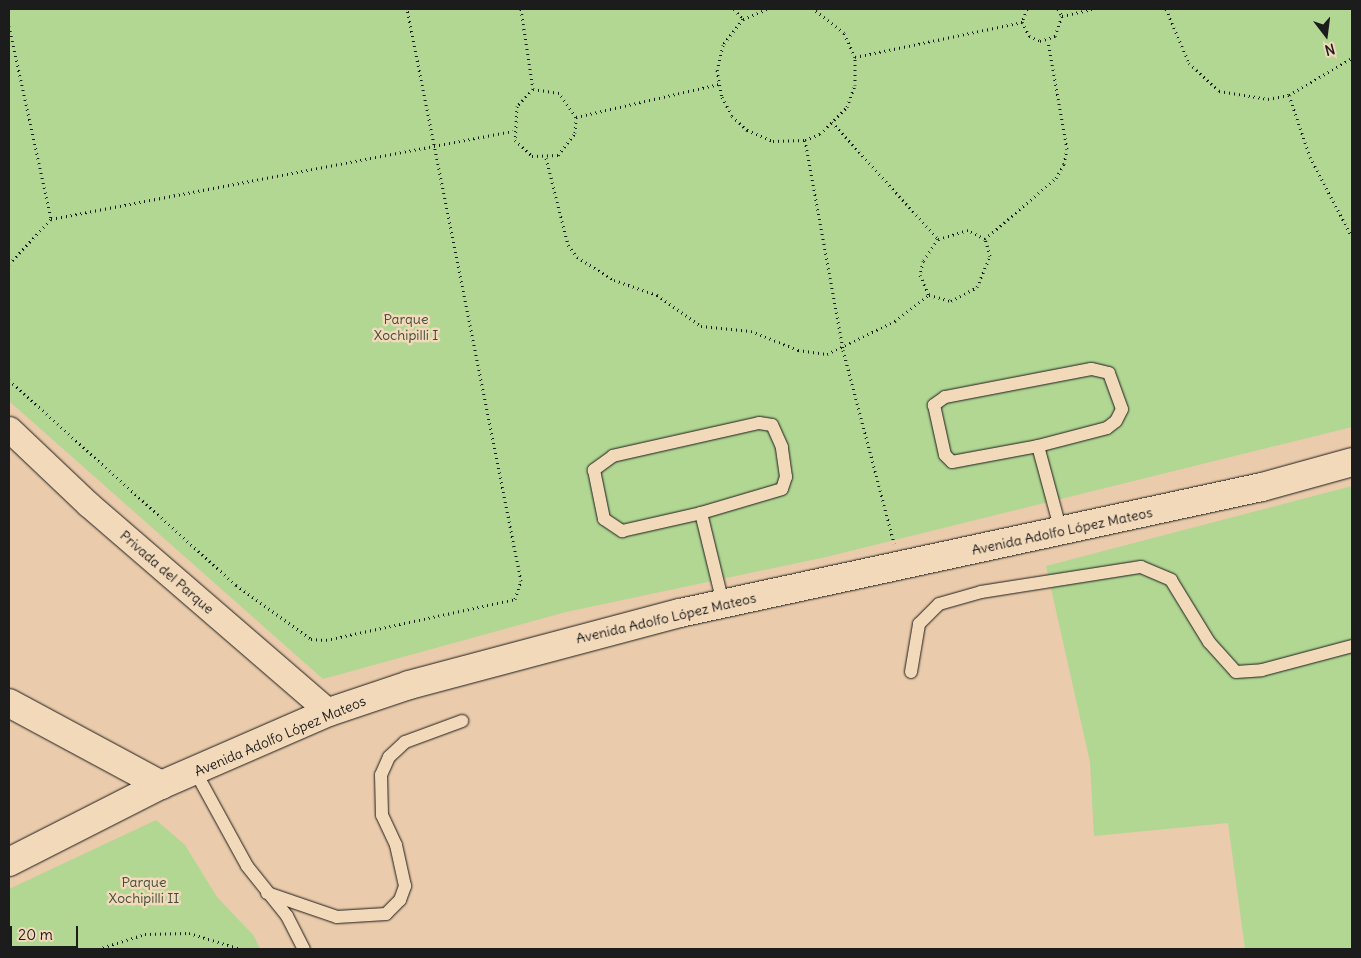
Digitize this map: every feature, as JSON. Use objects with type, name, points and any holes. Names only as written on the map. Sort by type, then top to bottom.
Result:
[{"type":"street","name":"Privada del Parque","points":[[9,429],[88,504],[329,712]]},
{"type":"street","name":"Avenida Adolfo López Mateos","points":[[9,862],[161,785],[329,712],[496,659],[723,604],[1262,487],[1352,462]]},
{"type":"street","points":[[9,703],[161,785]]},
{"type":"lane","points":[[1091,369],[1109,373],[1122,409],[1116,421],[1038,446],[952,462],[945,455],[934,405],[946,397],[1091,369]]},
{"type":"lane","points":[[760,423],[772,425],[782,447],[786,477],[782,489],[701,513],[622,531],[604,519],[594,470],[613,456],[760,423]]},
{"type":"lane","points":[[1038,446],[1061,531]]},
{"type":"lane","points":[[701,513],[723,604]]},
{"type":"lane","points":[[910,672],[919,624],[939,604],[981,592],[1141,567],[1171,580],[1209,642],[1236,672],[1254,672],[1352,646]]},
{"type":"lane","points":[[267,893],[337,917],[386,914],[400,900],[405,886],[396,845],[382,815],[381,774],[389,757],[405,742],[462,721]]},
{"type":"lane","points":[[195,771],[247,866],[286,916],[304,949]]},
{"type":"path","points":[[9,380],[236,585],[310,639],[326,640],[515,599],[521,581],[407,9]]},
{"type":"path","points":[[521,9],[533,89]]},
{"type":"path","points":[[734,9],[743,19]]},
{"type":"path","points":[[767,9],[743,19],[723,45],[717,70],[719,84],[732,116],[747,130],[773,141],[805,140],[832,122],[847,107],[855,85],[855,57],[844,33],[814,9]]},
{"type":"path","points":[[1022,22],[1027,9]]},
{"type":"path","points":[[1022,22],[1034,40],[1048,41],[1059,31],[1062,16],[1058,9]]},
{"type":"path","points":[[1062,16],[1093,9]]},
{"type":"path","points":[[1166,9],[1189,63],[1202,79],[1235,95],[1268,99],[1289,95],[1352,58]]},
{"type":"path","points":[[855,57],[1022,22]]},
{"type":"path","points":[[9,26],[51,219]]},
{"type":"path","points":[[985,239],[1056,178],[1064,164],[1067,149],[1048,41]]},
{"type":"path","points":[[576,117],[719,84]]},
{"type":"path","points":[[533,89],[559,93],[576,117],[575,133],[568,147],[546,158],[532,156],[520,148],[513,131],[517,106],[533,89]]},
{"type":"path","points":[[1289,95],[1310,157],[1352,236]]},
{"type":"path","points":[[832,122],[938,239]]},
{"type":"path","points":[[9,264],[51,219],[433,144],[513,131]]},
{"type":"path","points":[[805,140],[843,350],[897,566]]},
{"type":"path","points":[[546,158],[568,246],[586,265],[656,295],[701,326],[751,331],[811,354],[843,350],[929,296],[951,301],[977,287],[990,256],[985,239],[968,230],[938,239],[928,249],[920,275],[929,296]]},
{"type":"path","points":[[98,949],[145,934],[189,933],[241,949]]},
{"type":"green space","name":"Parque Xochipilli I","points":[[9,9],[1352,9],[1352,427],[826,557],[566,612],[323,679],[9,401]]},
{"type":"green space","points":[[1352,486],[1352,949],[1245,949],[1228,823],[1094,836],[1090,762],[1046,566]]},
{"type":"green space","name":"Parque Xochipilli II","points":[[156,820],[185,845],[217,897],[254,936],[260,949],[9,949],[9,889]]}]
